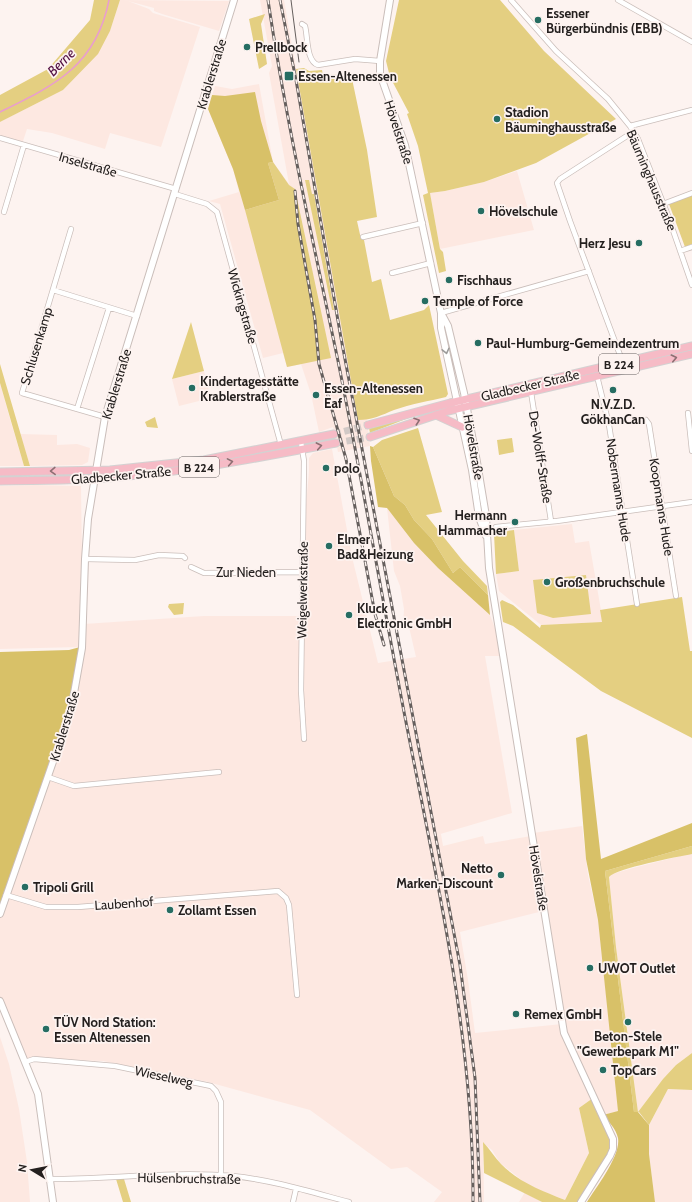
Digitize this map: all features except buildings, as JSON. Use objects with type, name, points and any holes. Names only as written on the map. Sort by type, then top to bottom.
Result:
[{"type":"main road","name":"Krablerstraße","points":[[0,914],[72,710],[83,638],[85,559],[94,479],[105,417],[234,0]]},
{"type":"main road","name":"Hövelstraße","points":[[390,0],[380,61],[381,77],[405,144],[441,313],[441,328],[472,470],[479,517],[486,536]]},
{"type":"main road","name":"Hövelstraße","points":[[441,313],[448,326],[465,399],[486,516],[486,536],[490,574],[564,1033],[613,1139],[613,1149],[610,1156],[581,1202]]},
{"type":"main road","name":"Gladbecker Straße","points":[[368,425],[465,399],[692,346]]},
{"type":"main road","name":"Gladbecker Straße","points":[[370,437],[458,409],[692,354]]},
{"type":"main road","points":[[436,415],[462,427]]},
{"type":"main road","name":"Gladbecker Straße","points":[[0,472],[96,470],[204,460],[281,445],[302,446],[334,434]]},
{"type":"main road","name":"Gladbecker Straße","points":[[0,481],[94,479],[214,465],[302,446],[336,443]]},
{"type":"main road","points":[[0,1001],[41,1104],[54,1202]]},
{"type":"street","name":"Bäuminghausstraße","points":[[511,0],[556,51],[608,99],[630,126],[638,139],[692,285]]},
{"type":"street","points":[[618,0],[692,42]]},
{"type":"street","points":[[302,24],[305,26],[311,60],[315,64],[318,65],[355,59],[380,61]]},
{"type":"street","points":[[630,126],[692,110]]},
{"type":"street","points":[[623,363],[570,222],[558,186],[558,181],[633,132]]},
{"type":"street","name":"Inselstraße","points":[[0,138],[175,192]]},
{"type":"street","points":[[4,212],[24,145]]},
{"type":"street","name":"Wickingstraße","points":[[175,192],[207,204],[217,212],[281,445]]},
{"type":"street","points":[[663,204],[692,193]]},
{"type":"street","points":[[363,237],[422,223]]},
{"type":"street","name":"Schlusenkamp","points":[[70,229],[22,393],[105,417]]},
{"type":"street","points":[[680,251],[692,247]]},
{"type":"street","points":[[392,273],[431,263]]},
{"type":"street","points":[[441,313],[589,271]]},
{"type":"street","name":"Schlusenkamp","points":[[53,290],[137,316]]},
{"type":"street","points":[[77,409],[109,308]]},
{"type":"street","name":"Nobermanns Hude","points":[[597,376],[609,425],[637,604]]},
{"type":"street","name":"De-Wolff-Straße","points":[[531,392],[551,521]]},
{"type":"street","points":[[688,413],[692,451]]},
{"type":"street","name":"Koopmanns Hude","points":[[646,420],[649,424],[676,596]]},
{"type":"street","name":"Weigelwerkstraße","points":[[302,446],[304,461],[302,572],[302,708],[304,739]]},
{"type":"street","points":[[496,527],[692,502]]},
{"type":"street","points":[[85,559],[135,560],[159,556],[183,556],[185,558]]},
{"type":"street","name":"Zur Nieden","points":[[191,567],[204,573],[302,572]]},
{"type":"street","name":"Krablerstraße","points":[[48,777],[74,786],[219,772]]},
{"type":"street","name":"Laubenhof","points":[[6,895],[46,907],[78,907],[278,891],[286,898],[289,905],[297,996]]},
{"type":"street","name":"Wieselweg","points":[[25,1062],[34,1060],[106,1065],[211,1086],[216,1091],[221,1102],[222,1176]]},
{"type":"street","name":"Hülsenbruchstraße","points":[[51,1179],[174,1175],[222,1176],[258,1180],[349,1202]]},
{"type":"street","points":[[293,1202],[296,1188]]},
{"type":"shaded area","points":[[94,0],[120,0],[110,31],[98,54],[63,90],[0,122],[0,95],[48,69],[90,20]]},
{"type":"shaded area","points":[[120,0],[229,1],[219,31],[162,14],[154,11],[154,8],[128,1],[149,9],[153,13],[200,27],[161,147],[110,133],[105,149],[52,133],[27,129],[22,144],[0,138],[0,122],[63,90],[79,72],[110,31]]},
{"type":"shaded area","points":[[260,0],[284,0],[311,153],[367,420],[370,446],[338,452],[333,427],[319,432],[311,394],[301,364],[287,367],[283,353],[263,358],[220,204],[209,201],[239,192],[233,169],[208,109],[215,86],[232,89],[259,84],[273,162],[289,184],[269,73],[272,66]]},
{"type":"shaded area","points":[[399,0],[500,0],[544,51],[616,119],[536,163],[484,182],[430,193],[440,249],[443,252],[446,271],[439,273],[423,195],[428,193],[418,146],[407,114],[409,113],[390,77],[386,61]]},
{"type":"shaded area","points":[[265,14],[261,24],[267,64],[259,69],[249,19]]},
{"type":"shaded area","points":[[304,68],[309,71],[322,70],[323,75],[351,74],[367,150],[377,217],[357,221],[361,239],[364,240],[372,282],[381,279],[390,320],[424,310],[429,305],[448,394],[446,397],[407,406],[372,418],[358,420],[296,69]]},
{"type":"shaded area","points":[[255,92],[261,121],[273,162],[268,163],[279,200],[245,210],[233,169],[208,109],[212,95],[225,96]]},
{"type":"shaded area","points":[[273,162],[289,185],[295,189],[331,358],[287,367],[245,210],[279,200],[268,163]]},
{"type":"shaded area","name":"Hövelschule","points":[[517,171],[534,230],[440,249],[430,193],[484,182]]},
{"type":"shaded area","points":[[305,180],[309,180],[312,194],[314,194],[334,310],[332,310]]},
{"type":"shaded area","points":[[692,195],[692,244],[685,247],[669,204]]},
{"type":"shaded area","points":[[191,322],[204,371],[172,379]]},
{"type":"shaded area","points":[[0,364],[30,466],[24,466],[0,383]]},
{"type":"shaded area","name":"Kindertagesstätte Krablerstraße","points":[[204,371],[211,398],[179,406],[172,379]]},
{"type":"shaded area","points":[[0,383],[10,419],[24,466],[0,466]]},
{"type":"shaded area","points":[[155,417],[158,428],[147,427],[145,422]]},
{"type":"shaded area","points":[[411,417],[370,433],[369,428]]},
{"type":"shaded area","points":[[418,428],[442,512],[426,515],[463,561],[487,586],[488,595],[460,567],[453,573],[432,539],[414,520],[405,505],[394,496],[373,447],[382,440]]},
{"type":"shaded area","points":[[20,434],[57,435],[57,445],[77,444],[90,448],[88,462],[82,465],[30,466]]},
{"type":"shaded area","points":[[512,438],[514,452],[499,455],[497,440]]},
{"type":"shaded area","points":[[370,446],[373,447],[394,496],[405,505],[414,520],[432,539],[453,573],[460,567],[488,595],[490,615],[438,568],[414,543],[387,508],[378,507]]},
{"type":"shaded area","points":[[332,449],[352,557],[378,663],[416,657],[409,627],[403,627],[404,609],[400,586],[394,571],[387,508],[414,543],[438,568],[490,615],[498,636],[501,656],[485,656],[512,813],[420,840],[441,834],[443,846],[483,836],[485,844],[531,836],[543,911],[460,932],[475,1033],[562,1024],[593,1098],[579,1108],[589,1153],[565,1200],[529,1186],[500,1163],[492,1150],[483,1143],[484,1202],[434,1202],[442,1192],[407,1167],[391,1169],[310,1110],[208,1082],[103,1061],[25,1060],[0,1000],[0,918],[68,725],[84,624],[204,616],[302,616],[309,458],[313,453]]},
{"type":"shaded area","points":[[0,486],[81,486],[82,560],[80,647],[0,649]]},
{"type":"shaded area","name":"Großenbruchschule","points":[[572,524],[575,543],[589,541],[603,622],[541,625],[499,591],[496,574],[519,571],[514,530]]},
{"type":"shaded area","points":[[514,530],[519,571],[496,574],[494,534],[496,532]]},
{"type":"shaded area","points":[[586,575],[591,614],[553,618],[537,613],[533,580]]},
{"type":"shaded area","points":[[682,597],[690,651],[692,651],[692,738],[601,691],[513,626],[503,622],[500,602],[502,600],[513,605],[540,628],[541,625],[602,622],[600,610]]},
{"type":"shaded area","points":[[184,603],[183,614],[174,615],[168,607],[169,604]]},
{"type":"shaded area","points":[[80,647],[69,708],[0,907],[0,652],[69,650]]},
{"type":"shaded area","points":[[587,734],[601,859],[692,823],[692,846],[605,871],[634,1112],[638,1112],[649,1125],[649,1154],[655,1202],[587,1202],[612,1162],[618,1145],[616,1132],[603,1115],[618,1111],[598,920],[586,859],[576,738]]},
{"type":"shaded area","points":[[582,826],[588,875],[598,920],[619,1111],[603,1115],[566,1038],[533,833]]},
{"type":"shaded area","points":[[692,846],[692,854],[623,870],[609,877],[616,947],[638,1112],[634,1112],[605,871]]},
{"type":"shaded area","points":[[692,853],[692,1053],[676,1065],[663,1079],[638,1112],[616,947],[609,877],[612,874]]},
{"type":"shaded area","points":[[0,1037],[9,1064],[19,1109],[27,1162],[30,1202],[0,1202]]},
{"type":"shaded area","points":[[692,1053],[692,1090],[668,1089],[649,1125],[638,1112],[663,1079],[676,1065]]},
{"type":"shaded area","points":[[668,1089],[692,1090],[692,1202],[655,1202],[649,1154],[649,1125]]},
{"type":"shaded area","points":[[593,1098],[611,1136],[612,1149],[580,1202],[542,1202],[484,1173],[483,1142],[508,1171],[523,1181],[565,1200],[589,1153],[579,1108]]},
{"type":"shaded area","points":[[116,1179],[124,1179],[131,1202],[123,1202]]},
{"type":"shaded area","points":[[525,1192],[542,1202],[519,1202]]},
{"type":"waterway","name":"Berne","points":[[0,112],[38,92],[70,71],[94,42],[103,23],[109,0]]},
{"type":"tunnel","points":[[334,434],[368,425]]},
{"type":"tunnel","points":[[336,443],[370,437]]},
{"type":"tram line","points":[[291,0],[299,62]]},
{"type":"railway","points":[[268,0],[291,136],[347,405],[451,958],[467,1080],[472,1141],[473,1202]]},
{"type":"railway","points":[[280,0],[296,80],[341,338],[460,965],[475,1078],[480,1202]]},
{"type":"railway","points":[[295,191],[298,224],[315,320],[319,364],[346,459],[375,614],[384,645]]},
{"type":"place","name":"Essener Bürgerbündnis (EBB)","points":[[538,20]]},
{"type":"place","name":"Prellbock","points":[[247,47]]},
{"type":"place","name":"Essen-Altenessen","points":[[289,76]]},
{"type":"place","name":"Stadion Bäuminghausstraße","points":[[497,119]]},
{"type":"place","name":"Hövelschule","points":[[481,211]]},
{"type":"place","name":"Herz Jesu","points":[[639,243]]},
{"type":"place","name":"Fischhaus","points":[[449,280]]},
{"type":"place","name":"Temple of Force","points":[[425,301]]},
{"type":"place","name":"Paul-Humburg-Gemeindezentrum","points":[[478,343]]},
{"type":"place","name":"Kindertagesstätte Krablerstraße","points":[[192,388]]},
{"type":"place","name":"N.V.Z.D. GökhanCan","points":[[613,390]]},
{"type":"place","name":"Essen-Altenessen Eaf","points":[[316,395]]},
{"type":"place","name":"polo","points":[[326,468]]},
{"type":"place","name":"Hermann Hammacher","points":[[515,522]]},
{"type":"place","name":"Elmer Bad&Heizung","points":[[329,546]]},
{"type":"place","name":"Großenbruchschule","points":[[547,582]]},
{"type":"place","name":"Kluck Electronic GmbH","points":[[349,615]]},
{"type":"place","name":"Netto Marken-Discount","points":[[501,875]]},
{"type":"place","name":"Tripoli Grill","points":[[25,887]]},
{"type":"place","name":"Zollamt Essen","points":[[170,910]]},
{"type":"place","name":"UWOT Outlet","points":[[590,968]]},
{"type":"place","name":"Remex GmbH","points":[[516,1014]]},
{"type":"place","name":"Beton-Stele \"Gewerbepark M1\"","points":[[628,1022]]},
{"type":"place","name":"TÜV Nord Station: Essen Altenessen","points":[[46,1029]]},
{"type":"place","name":"TopCars","points":[[603,1070]]}]
